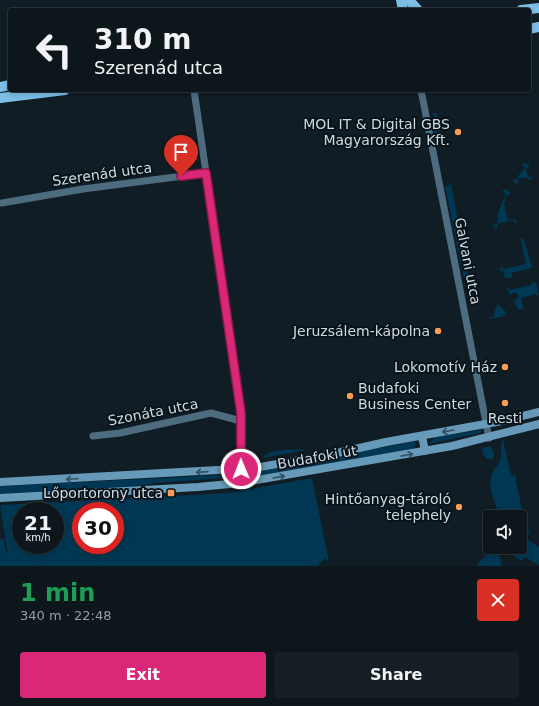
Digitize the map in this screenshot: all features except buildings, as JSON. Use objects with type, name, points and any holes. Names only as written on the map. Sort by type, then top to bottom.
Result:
[{"type":"main road","points":[[409,0],[416,8]]},
{"type":"main road","points":[[0,98],[49,92]]},
{"type":"main road","points":[[538,412],[539,424]]},
{"type":"main road","name":"Budafoki út","points":[[0,482],[241,469],[324,455],[486,424],[538,412]]},
{"type":"main road","name":"Budafoki út","points":[[0,498],[198,487],[240,483],[425,451],[489,438],[539,424]]},
{"type":"main road","points":[[422,436],[425,451]]},
{"type":"main road","points":[[240,483],[241,469]]},
{"type":"street","points":[[194,92],[241,421],[241,469]]},
{"type":"street","name":"Galvani utca","points":[[420,92],[489,438]]},
{"type":"street","name":"Szerenád utca","points":[[2,203],[93,188],[206,173]]},
{"type":"street","name":"Szonáta utca","points":[[93,436],[120,433],[211,413],[241,421]]},
{"type":"shaded area","points":[[433,113],[437,113],[442,141],[436,142],[433,130],[436,128]]},
{"type":"shaded area","points":[[526,163],[529,165],[529,167],[526,168],[528,177],[532,176],[532,178],[529,181],[527,177],[518,179],[518,184],[514,183],[513,180],[517,179],[525,168],[522,164]]},
{"type":"shaded area","points":[[451,184],[469,278],[464,279],[445,187]]},
{"type":"shaded area","points":[[505,189],[510,193],[506,196],[504,203],[508,220],[515,219],[517,221],[515,224],[513,220],[497,224],[498,212],[506,194],[502,192]]},
{"type":"shaded area","points":[[497,224],[498,228],[496,229],[492,225]]},
{"type":"shaded area","points":[[523,238],[532,268],[512,273],[512,277],[505,279],[503,271],[500,271],[501,265],[503,269],[526,264],[520,240]]},
{"type":"shaded area","points":[[531,282],[536,283],[539,295],[537,296],[536,294],[521,298],[524,309],[518,310],[514,301],[519,297],[515,292],[510,295],[506,288],[508,287],[509,290],[532,285]]},
{"type":"shaded area","points":[[498,304],[507,313],[505,316],[490,319],[490,317],[494,317]]},
{"type":"shaded area","points":[[482,431],[480,433],[428,444],[436,437]]},
{"type":"shaded area","points":[[503,439],[511,476],[515,475],[522,510],[498,510],[492,496],[490,485],[491,479],[500,460],[501,444]]},
{"type":"shaded area","points":[[415,442],[416,444],[413,449],[252,477],[246,473]]},
{"type":"shaded area","points":[[490,446],[494,452],[494,456],[492,459],[487,459],[483,455],[482,448]]},
{"type":"shaded area","points":[[306,450],[262,458],[271,452]]},
{"type":"shaded area","points":[[223,475],[223,478],[156,483],[123,488],[0,495],[0,486]]},
{"type":"shaded area","points":[[312,478],[329,562],[325,558],[318,566],[0,566],[0,540],[4,538],[5,549],[8,555],[0,505],[12,504],[12,554],[64,554],[64,502],[57,502],[228,493]]},
{"type":"shaded area","points":[[527,528],[530,533],[527,537]]},
{"type":"shaded area","points":[[527,539],[539,547],[539,566],[526,557],[521,561],[511,554],[527,554]]},
{"type":"shaded area","points":[[487,554],[499,554],[501,559],[501,566],[476,566]]},
{"type":"place","name":"MOL IT & Digital GBS Magyarország Kft.","points":[[458,132]]},
{"type":"place","name":"Jeruzsálem-kápolna","points":[[438,331]]},
{"type":"place","name":"Lokomotív Ház","points":[[505,367]]},
{"type":"place","name":"Budafoki Business Center","points":[[350,396]]},
{"type":"place","name":"Resti","points":[[505,403]]},
{"type":"place","name":"Lőportorony utca","points":[[171,493]]},
{"type":"place","name":"Hintőanyag-tároló telephely","points":[[459,507]]},
{"type":"route","points":[[181,176],[206,173],[241,413],[241,469]]}]
